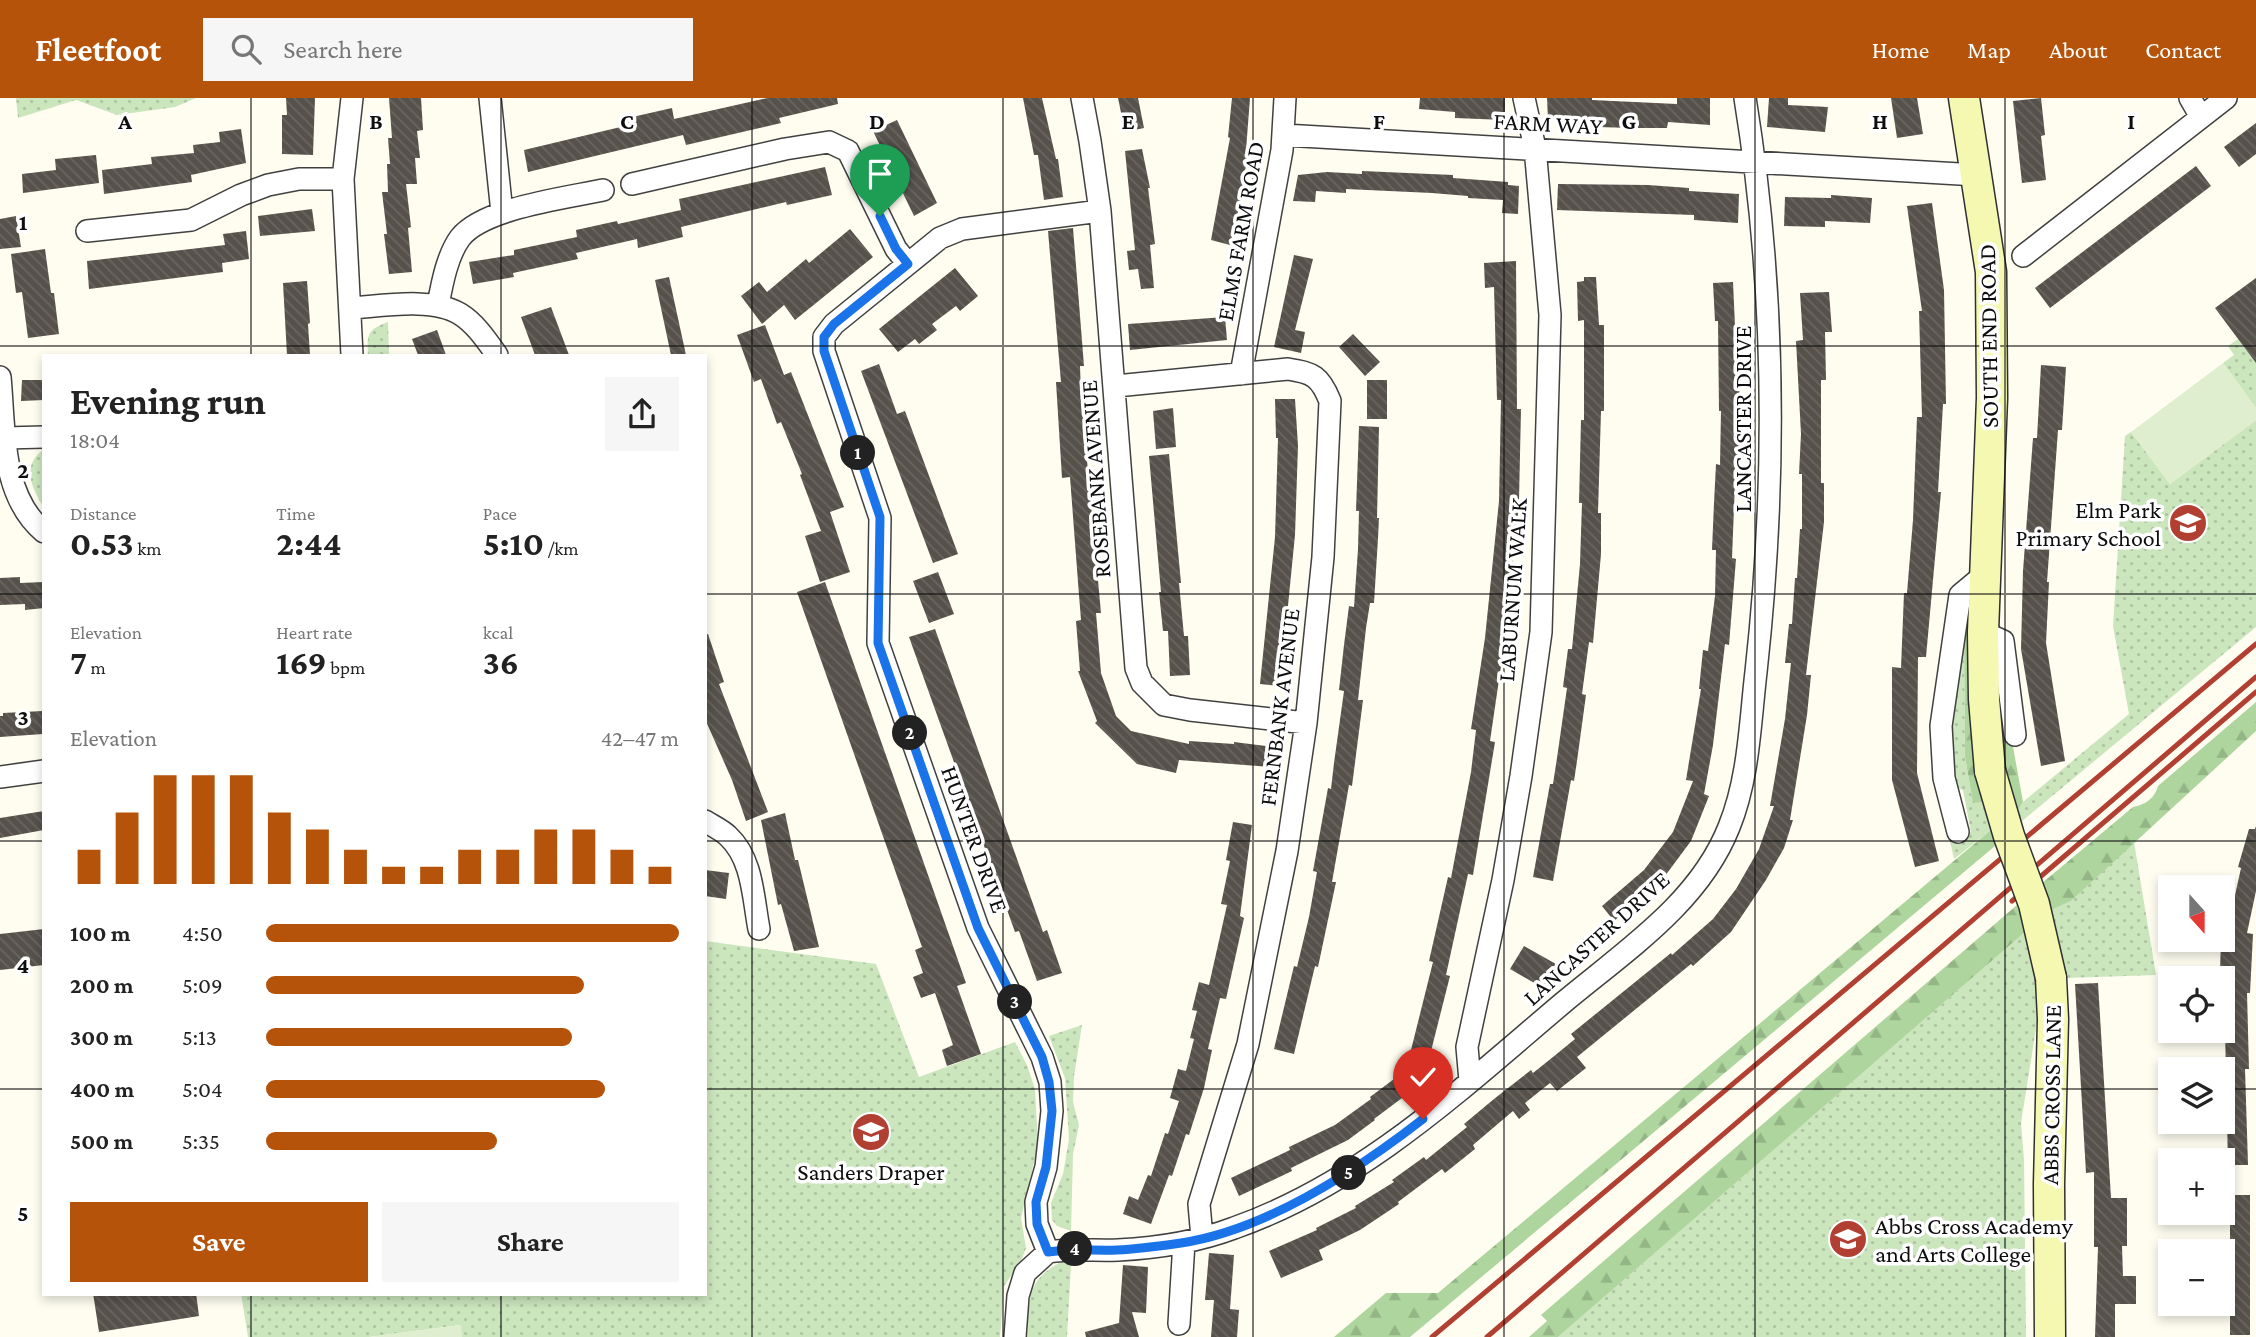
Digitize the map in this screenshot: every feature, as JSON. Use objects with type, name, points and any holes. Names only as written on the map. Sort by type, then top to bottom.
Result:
[{"type":"street","points":[[352,98],[343,179],[352,354]]},
{"type":"street","points":[[491,98],[502,213]]},
{"type":"street","name":"ROSEBANK AVENUE","points":[[1082,98],[1100,211],[1116,386],[1134,654],[1142,683],[1164,705],[1176,708],[1306,723]]},
{"type":"street","name":"ELMS FARM ROAD","points":[[1241,374],[1284,135],[1285,98]]},
{"type":"street","name":"LABURNUM WALK","points":[[1470,1081],[1467,1047],[1503,880],[1541,632],[1550,315],[1535,148],[1524,98]]},
{"type":"street","name":"LANCASTER DRIVE","points":[[1048,1252],[1067,1249],[1115,1250],[1193,1240],[1267,1216],[1323,1189],[1375,1156],[1470,1081],[1674,909],[1711,865],[1730,824],[1745,766],[1763,609],[1770,504],[1770,359],[1755,163],[1745,98]]},
{"type":"street","name":"SOUTH END ROAD","points":[[1964,98],[1991,272],[1993,349],[1983,632],[1984,699],[1990,771]]},
{"type":"street","points":[[2190,98],[2201,117]]},
{"type":"street","points":[[2023,256],[2226,98]]},
{"type":"street","name":"FARM WAY","points":[[1284,135],[1977,175]]},
{"type":"street","points":[[632,184],[785,149],[828,142],[848,151],[896,249],[908,264]]},
{"type":"street","points":[[87,231],[191,220],[241,195],[268,186],[299,179],[343,179]]},
{"type":"street","points":[[438,305],[452,255],[461,237],[486,218],[603,190]]},
{"type":"street","name":"HUNTER DRIVE","points":[[1048,1252],[1037,1224],[1036,1202],[1046,1167],[1052,1111],[1049,1082],[1042,1057],[978,928],[878,643],[880,517],[824,351],[824,337],[834,324],[940,238],[962,229],[1100,211]]},
{"type":"street","points":[[351,308],[438,305],[460,314],[481,333],[496,354]]},
{"type":"street","name":"FERNBANK AVENUE","points":[[1116,386],[1288,369],[1310,373],[1324,385],[1330,401],[1323,557],[1306,723],[1287,851],[1248,1044],[1199,1204],[1179,1324]]},
{"type":"street","points":[[0,377],[4,438],[17,494],[26,513],[42,530]]},
{"type":"street","points":[[4,438],[42,437]]},
{"type":"street","points":[[1958,832],[1944,778],[1941,726],[1959,595],[1984,575]]},
{"type":"street","points":[[1983,632],[2003,641],[2015,735]]},
{"type":"street","points":[[0,777],[42,771]]},
{"type":"street","name":"ABBS CROSS LANE","points":[[1990,771],[2009,836],[2034,904],[2051,978],[2053,1019],[2049,1184],[2050,1337]]},
{"type":"street","points":[[707,822],[727,835],[741,851],[748,869],[759,929]]},
{"type":"street","points":[[1015,1337],[1018,1296],[1025,1273],[1048,1252]]},
{"type":"green space","points":[[16,98],[196,98],[175,107],[117,115],[76,100],[18,118]]},
{"type":"green space","points":[[388,322],[389,354],[368,354],[370,334]]},
{"type":"green space","points":[[2238,339],[2256,363],[2256,408],[2223,363],[2234,355],[2228,346]]},
{"type":"green space","points":[[2223,363],[2256,408],[2256,420],[2170,484],[2131,432]]},
{"type":"green space","points":[[2256,420],[2256,627],[2022,821],[2018,810],[2023,802],[2129,714],[2113,626],[2125,436],[2131,432],[2170,484]]},
{"type":"green space","points":[[42,451],[42,504],[32,485],[30,470]]},
{"type":"green space","points":[[1964,631],[1965,757],[1973,803],[1986,802],[1992,829],[1954,859],[1950,841],[1971,832],[1963,790],[1955,787],[1947,721]]},
{"type":"green space","points":[[1964,631],[1973,631],[1986,802],[1973,803],[1965,757]]},
{"type":"green space","points":[[1999,644],[2023,802],[2018,810],[2002,749],[1998,686]]},
{"type":"green space","points":[[2256,702],[2256,731],[2071,901],[2049,911],[2041,884],[2133,807],[2149,800],[2158,786]]},
{"type":"green space","points":[[1992,829],[1995,846],[1410,1337],[1334,1337],[1386,1293],[1438,1293]]},
{"type":"green space","points":[[2134,842],[2156,975],[2065,978],[2049,911],[2071,901]]},
{"type":"green space","points":[[2017,905],[2025,932],[1558,1337],[1529,1337],[1547,1321],[1541,1315]]},
{"type":"green space","name":"Abbs Cross Academy and Arts College","points":[[2025,932],[2036,981],[2037,1002],[2037,1022],[2021,1123],[2024,1160],[2026,1337],[1558,1337]]},
{"type":"green space","name":"Sanders Draper","points":[[707,941],[876,964],[919,1077],[1015,1042],[1035,1089],[1038,1145],[1021,1218],[1026,1248],[1021,1261],[1004,1286],[1000,1337],[462,1337],[460,1325],[369,1337],[248,1337],[241,1296],[707,1296]]},
{"type":"green space","points":[[1082,1025],[1074,1076],[1073,1102],[1079,1125],[1073,1154],[1071,1231],[1057,1226],[1052,1220],[1051,1203],[1063,1174],[1069,1139],[1065,1078],[1049,1036]]},
{"type":"green space","points":[[1061,1262],[1071,1264],[1067,1337],[1027,1337],[1030,1303],[1035,1284],[1049,1269]]},
{"type":"green space","points":[[461,1325],[462,1337],[369,1337]]},
{"type":"building","points":[[286,98],[315,98],[313,155],[282,154],[282,115],[287,115]]},
{"type":"building","points":[[389,98],[421,98],[423,130],[417,131],[420,158],[415,158],[417,184],[406,184],[412,272],[389,274],[382,192],[388,192],[388,138],[392,138]]},
{"type":"building","points":[[767,98],[837,98],[838,104],[779,118],[781,123],[686,145],[683,135],[528,172],[524,150],[629,125],[628,118],[672,108],[674,119]]},
{"type":"building","points":[[1023,98],[1042,98],[1058,159],[1063,197],[1044,200],[1038,155],[1034,155]]},
{"type":"building","points":[[1118,98],[1138,98],[1144,128],[1125,132]]},
{"type":"building","points":[[1232,98],[1250,98],[1248,150],[1242,195],[1230,245],[1211,240],[1230,138]]},
{"type":"building","points":[[1420,98],[1505,98],[1505,120],[1455,118],[1455,112],[1419,109]]},
{"type":"building","points":[[1547,98],[1677,104],[1677,98],[1710,98],[1710,125],[1668,122],[1667,128],[1598,127],[1598,123],[1548,120]]},
{"type":"building","points":[[1769,98],[1788,98],[1788,105],[1828,107],[1825,132],[1767,127]]},
{"type":"building","points":[[1891,98],[1917,98],[1923,134],[1897,138]]},
{"type":"building","points":[[2041,98],[2045,135],[2041,136],[2046,180],[2022,183],[2013,101]]},
{"type":"building","points":[[897,120],[937,203],[914,216],[873,131]]},
{"type":"building","points":[[2256,123],[2256,154],[2239,167],[2224,147]]},
{"type":"building","points":[[241,129],[246,163],[191,175],[192,182],[104,194],[102,170],[152,164],[151,157],[194,153],[193,145],[220,142],[219,132]]},
{"type":"building","points":[[1142,149],[1150,188],[1155,244],[1150,245],[1154,288],[1141,289],[1138,269],[1129,270],[1127,251],[1135,250],[1125,151]]},
{"type":"building","points":[[96,155],[99,183],[23,193],[22,174],[56,170],[55,159]]},
{"type":"building","points":[[2196,166],[2211,186],[2050,308],[2035,288]]},
{"type":"building","points":[[825,167],[832,195],[787,205],[786,202],[681,227],[683,237],[638,248],[637,239],[576,253],[578,259],[513,273],[514,277],[473,284],[469,262],[514,255],[514,250],[577,237],[576,230],[681,210],[679,199]]},
{"type":"building","points":[[1362,171],[1453,175],[1453,178],[1508,182],[1508,185],[1519,186],[1518,214],[1502,213],[1503,200],[1432,193],[1346,189],[1346,193],[1316,191],[1315,202],[1293,201],[1298,175],[1327,172],[1362,174]]},
{"type":"building","points":[[1558,184],[1648,185],[1739,194],[1738,223],[1694,220],[1694,215],[1557,210]]},
{"type":"building","points":[[1831,195],[1872,198],[1870,223],[1825,221],[1825,227],[1784,226],[1785,197],[1831,198]]},
{"type":"building","points":[[1932,203],[1944,290],[1946,404],[1943,404],[1938,492],[1941,492],[1926,657],[1918,657],[1917,773],[1939,861],[1915,867],[1892,780],[1892,667],[1901,668],[1904,593],[1907,593],[1913,520],[1917,417],[1922,417],[1919,311],[1922,311],[1907,206]]},
{"type":"building","points":[[312,209],[315,231],[260,236],[258,216]]},
{"type":"building","points":[[16,216],[21,247],[0,249],[0,219]]},
{"type":"building","points":[[1073,228],[1084,366],[1080,366],[1081,395],[1101,613],[1096,613],[1101,673],[1116,716],[1131,731],[1189,744],[1189,741],[1234,742],[1274,747],[1271,767],[1179,760],[1176,773],[1137,764],[1095,723],[1097,721],[1078,671],[1076,621],[1081,620],[1070,477],[1062,478],[1056,382],[1061,382],[1048,231]]},
{"type":"building","points":[[850,229],[873,257],[795,320],[784,305],[762,324],[741,296],[759,282],[767,292],[806,259],[809,263]]},
{"type":"building","points":[[246,231],[249,259],[222,263],[223,272],[89,289],[87,261],[225,245],[223,234]]},
{"type":"building","points":[[45,249],[59,334],[28,338],[22,292],[16,293],[11,254]]},
{"type":"building","points":[[1294,255],[1313,259],[1295,330],[1305,332],[1301,353],[1274,347]]},
{"type":"building","points":[[1516,261],[1517,409],[1521,409],[1519,500],[1516,545],[1490,741],[1495,742],[1473,875],[1468,874],[1446,975],[1450,976],[1429,1059],[1410,1054],[1433,962],[1429,961],[1448,877],[1451,878],[1471,772],[1476,730],[1471,729],[1485,638],[1499,501],[1501,400],[1497,400],[1494,287],[1485,288],[1484,263]]},
{"type":"building","points":[[955,268],[978,296],[960,311],[956,306],[932,324],[937,330],[919,344],[915,339],[898,352],[879,329]]},
{"type":"building","points":[[669,277],[686,354],[671,354],[655,280]]},
{"type":"building","points":[[1584,277],[1596,277],[1599,325],[1604,325],[1604,411],[1601,411],[1598,513],[1601,513],[1601,554],[1593,643],[1589,642],[1582,694],[1586,695],[1577,761],[1574,781],[1571,780],[1553,881],[1533,877],[1557,758],[1567,688],[1563,687],[1568,649],[1572,649],[1580,564],[1584,320],[1578,321],[1577,282],[1584,281]]},
{"type":"building","points":[[2256,278],[2256,363],[2215,308]]},
{"type":"building","points":[[307,281],[310,354],[287,354],[283,283]]},
{"type":"building","points":[[1733,282],[1735,326],[1738,326],[1740,419],[1740,458],[1736,458],[1732,558],[1736,559],[1729,645],[1725,644],[1713,745],[1704,794],[1709,796],[1691,841],[1662,880],[1614,921],[1602,906],[1644,870],[1673,832],[1693,781],[1686,780],[1701,689],[1703,650],[1708,651],[1715,596],[1716,550],[1712,550],[1716,464],[1720,465],[1721,411],[1718,321],[1715,321],[1713,283]]},
{"type":"building","points":[[1829,292],[1832,332],[1825,332],[1826,380],[1821,380],[1821,483],[1824,483],[1824,522],[1806,675],[1811,675],[1807,715],[1790,820],[1793,820],[1784,848],[1731,932],[1693,966],[1691,964],[1577,1057],[1586,1068],[1557,1091],[1550,1083],[1525,1103],[1530,1110],[1519,1119],[1513,1111],[1473,1145],[1475,1149],[1445,1173],[1442,1169],[1398,1202],[1399,1204],[1360,1230],[1319,1250],[1323,1260],[1281,1278],[1269,1251],[1317,1230],[1316,1228],[1356,1208],[1355,1206],[1394,1182],[1392,1180],[1424,1157],[1426,1160],[1467,1127],[1464,1124],[1494,1099],[1531,1070],[1533,1073],[1575,1039],[1571,1034],[1671,953],[1672,955],[1713,919],[1736,889],[1759,849],[1774,806],[1770,806],[1785,719],[1791,663],[1785,663],[1802,529],[1796,341],[1803,340],[1800,293]]},
{"type":"building","points":[[551,307],[569,354],[535,354],[521,317]]},
{"type":"building","points":[[1225,317],[1227,340],[1130,350],[1128,324]]},
{"type":"building","points":[[765,325],[784,375],[791,372],[844,507],[830,512],[850,572],[820,582],[805,536],[821,531],[800,475],[802,474],[781,422],[777,424],[761,379],[754,382],[737,335]]},
{"type":"building","points":[[437,330],[446,354],[418,354],[412,339]]},
{"type":"building","points":[[1353,334],[1380,362],[1365,376],[1339,347]]},
{"type":"building","points":[[879,364],[897,414],[905,411],[958,554],[933,563],[861,371]]},
{"type":"building","points":[[2041,365],[2066,367],[2062,430],[2058,430],[2047,582],[2046,643],[2065,761],[2041,766],[2021,649],[2023,571],[2033,438],[2037,438]]},
{"type":"building","points":[[22,380],[42,380],[42,400],[21,401]]},
{"type":"building","points":[[1367,380],[1387,380],[1387,419],[1367,419]]},
{"type":"building","points":[[1275,399],[1295,399],[1298,446],[1295,535],[1280,686],[1260,684],[1275,537],[1278,438]]},
{"type":"building","points":[[1173,408],[1176,447],[1156,449],[1153,411]]},
{"type":"building","points":[[1359,426],[1379,427],[1379,518],[1374,603],[1370,603],[1366,628],[1358,700],[1363,700],[1352,786],[1349,785],[1332,882],[1336,882],[1318,967],[1315,966],[1294,1054],[1274,1049],[1309,917],[1317,872],[1313,871],[1328,788],[1331,789],[1344,691],[1339,690],[1344,645],[1349,606],[1354,607],[1358,549],[1359,511],[1356,511]]},
{"type":"building","points":[[1169,454],[1184,636],[1188,636],[1190,675],[1170,676],[1168,631],[1163,631],[1159,592],[1149,456]]},
{"type":"building","points":[[938,572],[954,614],[929,623],[913,581]]},
{"type":"building","points":[[20,577],[20,583],[42,582],[42,608],[25,610],[25,604],[0,605],[0,578]]},
{"type":"building","points":[[825,582],[966,983],[957,986],[981,1054],[947,1066],[942,1050],[953,1045],[935,993],[921,998],[913,977],[923,973],[915,950],[922,947],[797,592]]},
{"type":"building","points":[[935,629],[1043,932],[1047,930],[1062,973],[1037,981],[1019,931],[1015,932],[909,637]]},
{"type":"building","points":[[707,634],[724,682],[719,684],[768,812],[746,821],[732,780],[707,724]]},
{"type":"building","points":[[42,711],[42,734],[0,737],[0,716],[3,716],[3,713]]},
{"type":"building","points":[[42,811],[42,830],[0,838],[0,818]]},
{"type":"building","points":[[785,813],[819,947],[794,951],[781,904],[778,905],[761,820]]},
{"type":"building","points":[[1233,822],[1252,825],[1240,916],[1244,918],[1226,999],[1220,998],[1208,1049],[1212,1050],[1204,1088],[1189,1135],[1186,1134],[1172,1176],[1169,1175],[1151,1224],[1123,1214],[1129,1196],[1138,1200],[1148,1175],[1151,1176],[1179,1101],[1170,1098],[1178,1069],[1186,1071],[1197,1011],[1192,1010],[1199,982],[1209,985],[1227,905],[1221,904],[1230,861],[1226,860]]},
{"type":"building","points":[[2256,826],[2256,891],[2247,933],[2253,934],[2250,993],[2247,993],[2249,1069],[2245,1069],[2248,1165],[2235,1165],[2235,1148],[2228,1148],[2227,1134],[2235,1134],[2235,1057],[2226,1057],[2225,1043],[2235,1043],[2235,966],[2220,966],[2221,952],[2235,952],[2235,895],[2241,868],[2238,867],[2249,829],[2255,829]]},
{"type":"building","points":[[707,870],[729,873],[726,899],[707,896]]},
{"type":"building","points":[[42,929],[42,965],[0,970],[0,934]]},
{"type":"building","points":[[1524,946],[1563,968],[1550,992],[1510,969]]},
{"type":"building","points":[[2098,983],[2111,1198],[2127,1198],[2127,1246],[2122,1246],[2123,1276],[2136,1276],[2136,1304],[2115,1304],[2115,1337],[2095,1337],[2098,1247],[2094,1247],[2094,1172],[2086,1173],[2075,984]]},
{"type":"building","points":[[1410,1067],[1422,1083],[1375,1120],[1348,1140],[1239,1196],[1231,1178],[1335,1125]]},
{"type":"building","points":[[2235,1195],[2250,1195],[2250,1335],[2230,1335],[2230,1316],[2235,1316],[2235,1239],[2230,1239],[2230,1225],[2235,1225]]},
{"type":"building","points":[[1209,1253],[1234,1255],[1230,1309],[1239,1310],[1237,1337],[1211,1337],[1214,1300],[1205,1300]]},
{"type":"building","points":[[1123,1265],[1148,1267],[1146,1313],[1132,1312],[1139,1337],[1086,1337],[1085,1332],[1119,1323]]},
{"type":"building","points":[[93,1296],[196,1296],[199,1316],[99,1332]]},
{"type":"railway","points":[[1432,1337],[2256,644]]},
{"type":"railway","points":[[1487,1337],[2256,677]]},
{"type":"railway","points":[[2012,901],[2256,692]]},
{"type":"place","name":"Elm Park Primary School","points":[[2188,523]]},
{"type":"place","name":"Sanders Draper","points":[[871,1132]]},
{"type":"place","name":"Abbs Cross Academy and Arts College","points":[[1848,1239]]},
{"type":"route","points":[[880,216],[896,249],[908,264],[834,324],[824,337],[824,351],[880,517],[878,643],[978,928],[1042,1057],[1049,1082],[1052,1111],[1046,1167],[1036,1202],[1037,1224],[1048,1252],[1067,1249],[1115,1250],[1184,1242],[1232,1229],[1267,1216],[1323,1189],[1375,1156],[1423,1119]]}]
